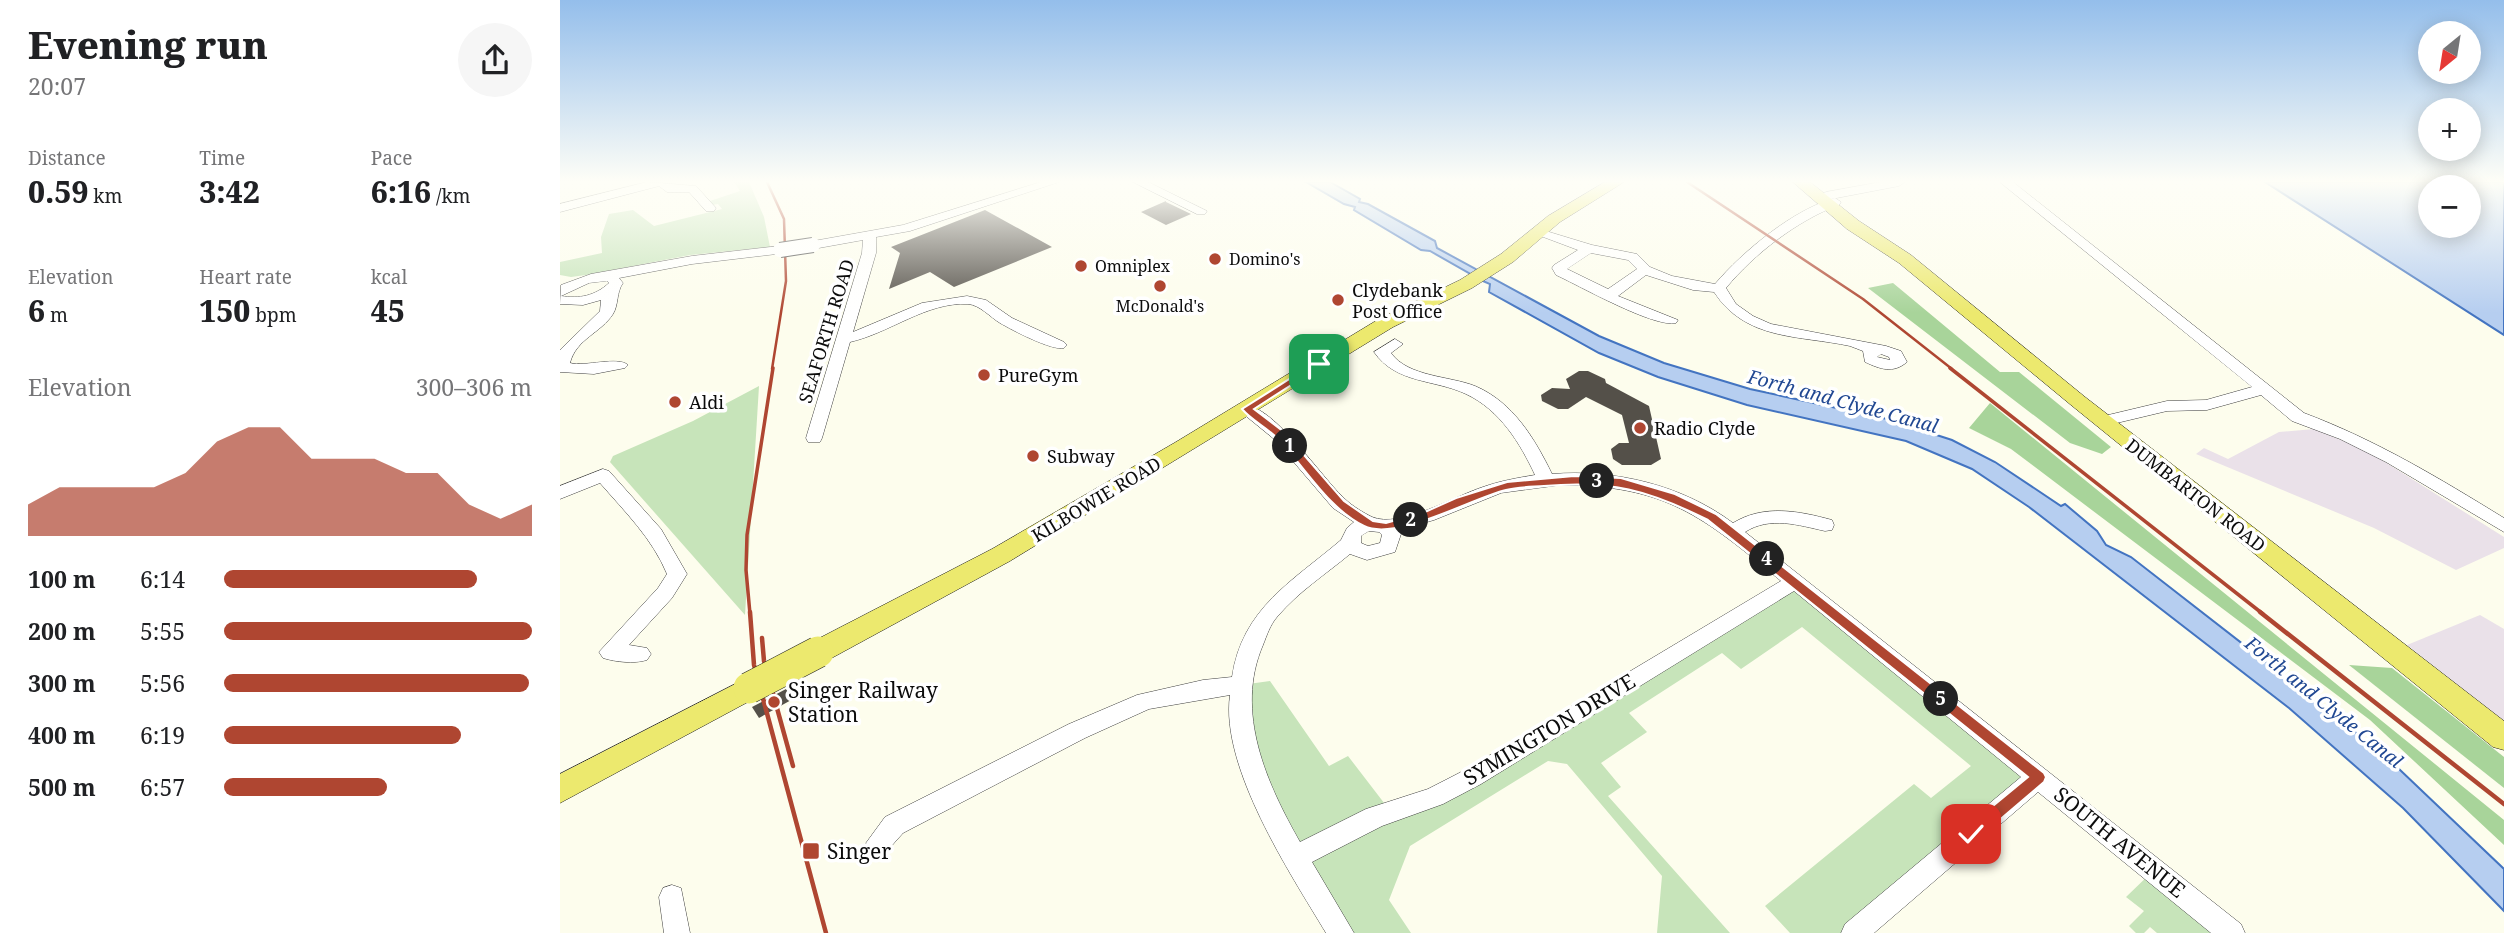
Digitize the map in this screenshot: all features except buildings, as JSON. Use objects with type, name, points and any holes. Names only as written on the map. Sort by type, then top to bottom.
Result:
[{"type":"main road","name":"KILBOWIE ROAD","points":[[560,789],[1001,555],[1386,323],[1466,284],[1507,258],[1545,226]]},
{"type":"main road","name":"DUMBARTON ROAD","points":[[1861,226],[2504,738]]},
{"type":"street","points":[[562,294],[590,299],[638,270],[692,260],[813,246],[911,226]]},
{"type":"street","points":[[1719,288],[1729,274],[1795,226]]},
{"type":"street","points":[[2060,226],[2298,417],[2346,435],[2392,458],[2504,526]]},
{"type":"street","points":[[1536,232],[1588,249],[1632,257],[1645,270],[1693,286],[1719,288]]},
{"type":"street","name":"SEAFORTH ROAD","points":[[814,438],[869,253],[870,236]]},
{"type":"street","points":[[1588,249],[1559,269],[1561,272],[1613,299],[1671,320]]},
{"type":"street","points":[[1609,295],[1645,270]]},
{"type":"street","points":[[562,294],[580,281],[609,287]]},
{"type":"street","points":[[609,287],[607,312],[572,345],[562,363],[566,369],[574,370],[620,365]]},
{"type":"street","points":[[1719,288],[1732,308],[1741,316],[1759,324],[1790,332],[1841,338],[1874,350]]},
{"type":"street","points":[[842,339],[865,334],[927,306],[967,300],[981,303],[1007,321],[1059,345]]},
{"type":"street","points":[[1395,344],[1382,352],[1390,363],[1406,371],[1478,393],[1516,425],[1524,433],[1546,480]]},
{"type":"street","points":[[2104,421],[2167,406],[2207,405],[2263,389]]},
{"type":"street","points":[[1247,409],[1280,435],[1339,504],[1370,534],[1382,551],[1321,569]]},
{"type":"street","points":[[560,493],[599,468],[663,546],[677,574],[665,593],[610,652],[640,654]]},
{"type":"street","name":"SOUTH AVENUE","points":[[1370,534],[1429,515],[1460,500],[1507,486],[1546,480],[1621,482],[1671,496],[1712,517],[1732,532],[2232,933]]},
{"type":"street","points":[[1732,532],[1750,519],[1763,517],[1777,516],[1825,525]]},
{"type":"street","points":[[1367,554],[1356,550],[1370,534]]},
{"type":"street","points":[[1341,933],[1256,786],[1239,723],[1242,666],[1263,619],[1297,586],[1370,534]]},
{"type":"street","name":"SYMINGTON DRIVE","points":[[1296,857],[1375,817],[1435,797],[1454,787],[1794,582]]},
{"type":"street","points":[[878,843],[894,825],[1077,731],[1145,701],[1203,689],[1241,685]]},
{"type":"street","points":[[1854,933],[2039,777]]},
{"type":"street","points":[[672,897],[677,933]]},
{"type":"shaded area","points":[[2314,429],[2366,450],[2504,537],[2504,548],[2456,570],[2374,528],[2196,454],[2204,448],[2228,459],[2279,432]]},
{"type":"shaded area","points":[[2480,615],[2504,629],[2504,721],[2407,645]]},
{"type":"green space","points":[[605,226],[766,226],[770,247],[690,255],[571,277],[560,275],[560,262],[602,253],[601,237]]},
{"type":"green space","points":[[1893,283],[2000,372],[2019,372],[2111,447],[2102,454],[2070,443],[1868,288]]},
{"type":"green space","points":[[759,386],[745,615],[610,462],[613,456],[693,421]]},
{"type":"green space","points":[[1990,403],[2504,820],[2504,845],[2370,720],[2011,449],[1969,428]]},
{"type":"green space","points":[[1794,582],[2039,777],[1854,933],[1790,933],[1765,906],[1914,784],[1931,798],[1971,766],[1802,627],[1741,669],[1722,653],[1629,713],[1647,732],[1601,763],[1621,787],[1608,796],[1730,933],[1657,933],[1662,876],[1567,764],[1548,761],[1410,846],[1389,900],[1411,933],[1341,933],[1256,786],[1241,685],[1270,681],[1329,766],[1348,756],[1391,812],[1435,797]]},
{"type":"green space","points":[[2349,665],[2392,668],[2504,757],[2504,788]]},
{"type":"green space","points":[[2154,870],[2232,933],[2157,933],[2150,927],[2144,933],[2136,933],[2129,926],[2144,911],[2126,897]]},
{"type":"water","points":[[1380,226],[1407,226],[1435,241],[1437,248],[1599,336],[1664,363],[1750,389],[1887,419],[1952,440],[1995,462],[2061,506],[2065,504],[2097,531],[2106,545],[2131,557],[2347,725],[2398,768],[2504,869],[2504,911],[2403,808],[2289,708],[2029,507],[1972,469],[1906,441],[1747,405],[1658,377],[1599,353],[1489,292],[1490,284],[1430,251],[1421,250]]},
{"type":"water","points":[[2333,226],[2418,226],[2418,238],[2481,238],[2481,226],[2504,226],[2504,335]]},
{"type":"railway","points":[[772,369],[786,281],[784,226]]},
{"type":"railway","points":[[1752,226],[1863,299],[1952,369]]},
{"type":"railway","points":[[750,614],[746,570],[747,535],[773,368]]},
{"type":"railway","points":[[1950,368],[2263,614]]},
{"type":"railway","points":[[750,612],[754,665],[826,933]]},
{"type":"railway","points":[[2260,612],[2504,804]]},
{"type":"railway","points":[[762,638],[764,661],[793,766]]},
{"type":"place","name":"Domino's","points":[[1215,259]]},
{"type":"place","name":"Omniplex","points":[[1081,266]]},
{"type":"place","name":"McDonald's","points":[[1160,286]]},
{"type":"place","name":"Clydebank Post Office","points":[[1338,300]]},
{"type":"place","name":"PureGym","points":[[984,375]]},
{"type":"place","name":"Aldi","points":[[675,402]]},
{"type":"place","name":"Radio Clyde","points":[[1640,428]]},
{"type":"place","name":"Subway","points":[[1033,456]]},
{"type":"place","name":"Singer Railway Station","points":[[774,702]]},
{"type":"place","name":"Singer","points":[[811,851]]},
{"type":"route","points":[[1319,364],[1247,409],[1280,435],[1339,504],[1370,524],[1386,527],[1429,515],[1460,500],[1507,486],[1546,480],[1621,482],[1671,496],[1712,517],[2039,777],[1971,834]]},
{"type":"water label","name":"Forth and Clyde Canal","points":[[1843,401]]},
{"type":"water label","name":"Forth and Clyde Canal","points":[[2324,702]]}]
